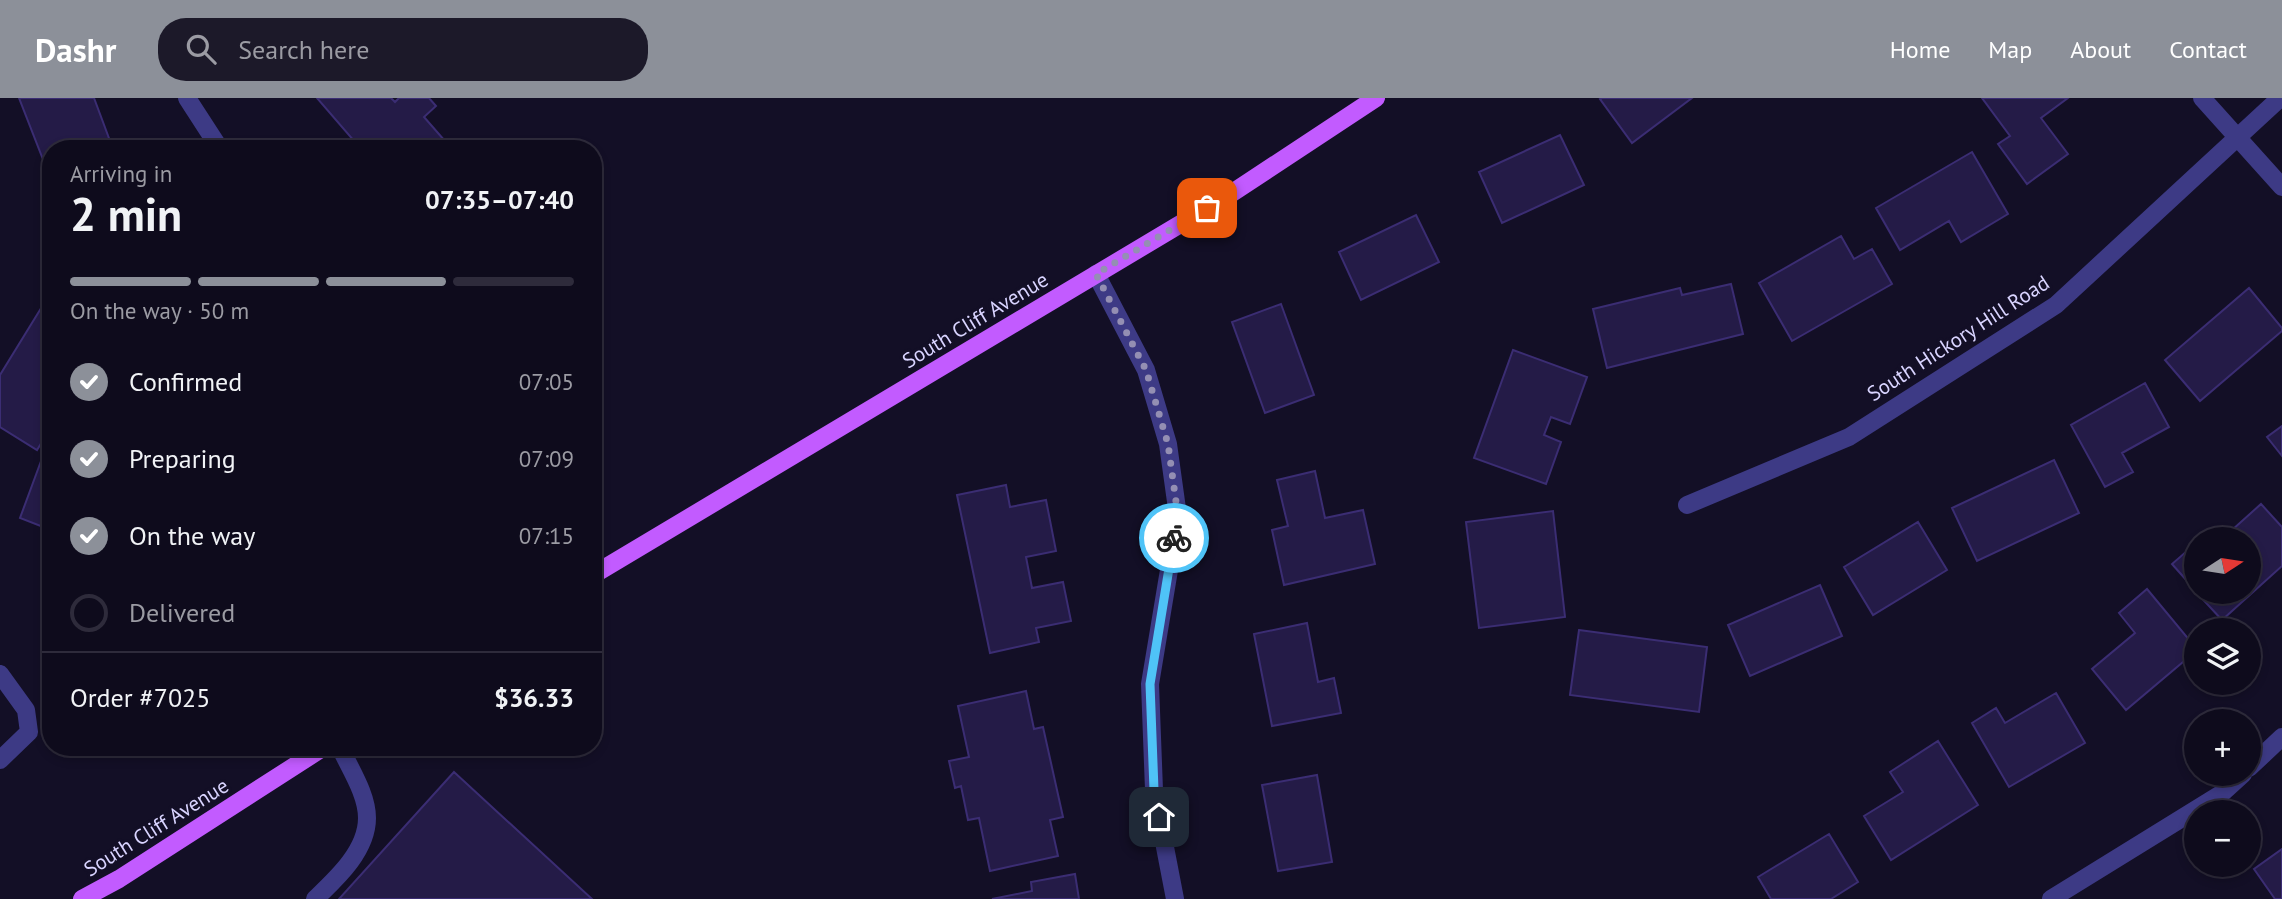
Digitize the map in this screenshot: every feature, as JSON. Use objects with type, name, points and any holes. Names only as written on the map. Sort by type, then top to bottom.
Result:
[{"type":"main road","name":"South Cliff Avenue","points":[[602,570],[1230,195],[1376,98]]},
{"type":"main road","name":"South Cliff Avenue","points":[[82,899],[119,879],[310,756]]},
{"type":"street","points":[[187,98],[214,140]]},
{"type":"street","points":[[2202,98],[2282,187]]},
{"type":"street","name":"South Hickory Hill Road","points":[[1687,505],[1849,437],[2056,304],[2280,98]]},
{"type":"street","points":[[1096,274],[1146,370],[1168,444],[1178,516],[1150,684],[1154,790],[1175,899]]},
{"type":"street","points":[[0,674],[26,710],[29,732],[0,760]]},
{"type":"street","points":[[2261,757],[2282,737]]},
{"type":"street","points":[[315,899],[347,868],[363,836],[367,820],[361,793],[344,756]]},
{"type":"street","points":[[2051,899],[2230,786]]},
{"type":"building","points":[[19,98],[94,98],[110,140],[42,140],[42,157]]},
{"type":"building","points":[[317,98],[391,98],[395,102],[399,98],[429,98],[436,106],[424,117],[444,140],[353,140]]},
{"type":"building","points":[[1692,98],[1632,143],[1600,99]]},
{"type":"building","points":[[1982,98],[2068,98],[2041,118],[2068,154],[2027,184],[1998,144],[2010,136]]},
{"type":"building","points":[[1560,135],[1584,185],[1502,223],[1479,172]]},
{"type":"building","points":[[1972,152],[2008,214],[1961,242],[1949,221],[1900,250],[1876,208]]},
{"type":"building","points":[[1416,215],[1439,262],[1361,300],[1339,252]]},
{"type":"building","points":[[1841,236],[1854,259],[1872,249],[1892,284],[1792,341],[1759,283]]},
{"type":"building","points":[[1731,284],[1743,334],[1607,368],[1593,309],[1680,288],[1682,295]]},
{"type":"building","points":[[2249,288],[2282,331],[2200,401],[2165,360]]},
{"type":"building","points":[[1281,304],[1314,395],[1265,413],[1232,322]]},
{"type":"building","points":[[42,307],[42,442],[37,450],[0,427],[0,375]]},
{"type":"building","points":[[1513,350],[1587,377],[1570,424],[1551,417],[1544,435],[1561,442],[1546,484],[1474,458]]},
{"type":"building","points":[[2145,383],[2169,427],[2122,453],[2133,472],[2105,487],[2071,425]]},
{"type":"building","points":[[2282,426],[2282,456],[2267,437]]},
{"type":"building","points":[[42,458],[42,527],[20,518]]},
{"type":"building","points":[[2054,460],[2079,513],[1977,561],[1952,508]]},
{"type":"building","points":[[1315,471],[1325,518],[1363,510],[1375,564],[1284,585],[1272,530],[1288,526],[1277,480]]},
{"type":"building","points":[[1006,485],[1010,507],[1046,500],[1056,551],[1026,557],[1032,588],[1063,582],[1071,621],[1036,628],[1039,642],[990,653],[957,495]]},
{"type":"building","points":[[2261,504],[2282,527],[2282,566],[2261,585],[2261,527],[2235,527]]},
{"type":"building","points":[[1553,511],[1565,617],[1479,628],[1466,522]]},
{"type":"building","points":[[1918,522],[1947,570],[1873,615],[1844,567]]},
{"type":"building","points":[[2184,554],[2184,578],[2172,564]]},
{"type":"building","points":[[1820,585],[1842,636],[1750,676],[1728,625]]},
{"type":"building","points":[[2147,589],[2184,634],[2184,661],[2126,710],[2092,669],[2135,633],[2119,613]]},
{"type":"building","points":[[2207,604],[2240,604],[2224,618],[2220,618]]},
{"type":"building","points":[[1307,623],[1318,682],[1334,678],[1341,713],[1272,726],[1254,634]]},
{"type":"building","points":[[1579,630],[1707,647],[1699,712],[1570,695]]},
{"type":"building","points":[[1026,691],[1034,729],[1043,727],[1063,817],[1050,820],[1058,856],[990,871],[979,818],[968,820],[961,786],[955,788],[949,761],[969,757],[958,706]]},
{"type":"building","points":[[2056,693],[2085,743],[2009,787],[1972,723],[1996,708],[2005,723]]},
{"type":"building","points":[[1938,741],[1978,805],[1891,860],[1864,816],[1903,792],[1890,772]]},
{"type":"building","points":[[454,772],[592,899],[339,899]]},
{"type":"building","points":[[1317,775],[1332,862],[1278,871],[1262,785]]},
{"type":"building","points":[[1829,834],[1858,882],[1831,899],[1771,899],[1758,877]]},
{"type":"building","points":[[2282,849],[2282,899],[2275,899],[2260,877],[2261,864]]},
{"type":"building","points":[[1075,874],[1079,899],[992,899],[1032,891],[1031,882]]},
{"type":"way so far","points":[[1174,538],[1178,516],[1168,444],[1146,370],[1096,274],[1207,208]]},
{"type":"route","points":[[1159,817],[1154,790],[1150,684],[1174,538]]}]
